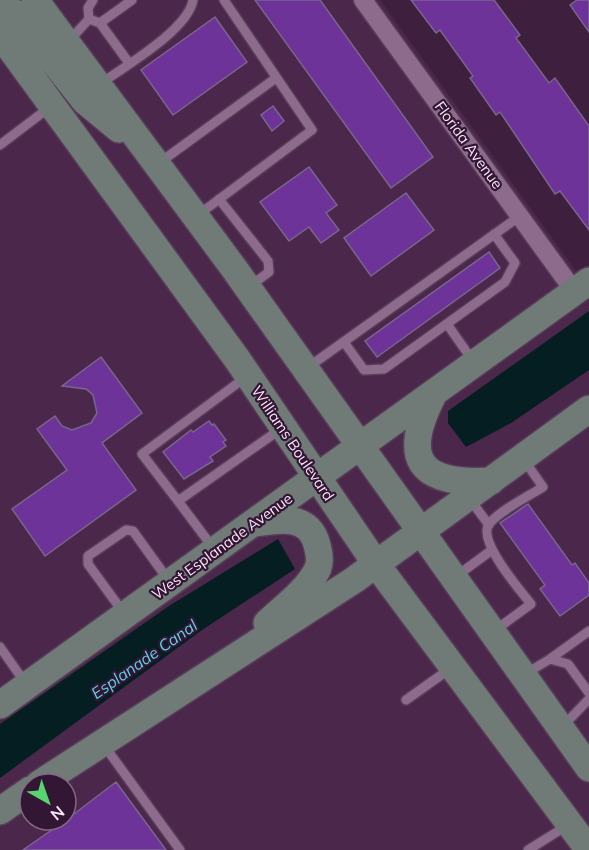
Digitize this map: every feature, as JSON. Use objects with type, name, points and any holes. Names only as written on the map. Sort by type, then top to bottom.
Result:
[{"type":"main road","points":[[35,0],[248,288],[589,768]]},
{"type":"main road","points":[[0,7],[15,13],[85,101],[154,161]]},
{"type":"main road","name":"Williams Boulevard","points":[[0,34],[248,375],[376,564],[583,841]]},
{"type":"main road","name":"West Esplanade Avenue","points":[[0,705],[582,286]]},
{"type":"main road","points":[[434,392],[421,418],[416,438],[417,454],[437,476],[453,481],[491,481]]},
{"type":"main road","points":[[57,772],[376,564],[589,410]]},
{"type":"main road","points":[[213,672],[299,593],[318,568],[320,557],[316,539],[307,526],[292,519],[253,524]]},
{"type":"main road","points":[[0,811],[18,798]]},
{"type":"street","name":"Florida Avenue","points":[[363,0],[520,216],[582,286]]},
{"type":"lane","points":[[67,43],[89,19],[88,8],[93,0]]},
{"type":"lane","points":[[100,23],[132,0]]},
{"type":"lane","points":[[99,85],[173,30],[191,10],[192,0]]},
{"type":"lane","points":[[196,216],[312,130],[225,0]]},
{"type":"lane","points":[[89,19],[100,23],[129,63]]},
{"type":"lane","points":[[154,161],[276,78]]},
{"type":"lane","points":[[0,145],[52,106]]},
{"type":"lane","points":[[219,199],[268,261],[269,272],[248,288]]},
{"type":"lane","points":[[305,370],[520,216]]},
{"type":"lane","points":[[344,342],[364,370],[384,369],[447,324],[505,282],[515,263],[494,234]]},
{"type":"lane","points":[[447,324],[475,363]]},
{"type":"lane","points":[[215,550],[142,454],[248,375]]},
{"type":"lane","points":[[178,501],[283,427]]},
{"type":"lane","points":[[492,633],[531,604],[492,550],[487,538],[489,525],[543,487],[522,458]]},
{"type":"lane","points":[[468,498],[489,525]]},
{"type":"lane","points":[[125,615],[88,564],[88,556],[126,530],[133,531],[171,583]]},
{"type":"lane","points":[[453,578],[492,550]]},
{"type":"lane","points":[[523,675],[589,631]]},
{"type":"lane","points":[[0,646],[27,686]]},
{"type":"lane","points":[[550,659],[568,664],[589,693]]},
{"type":"lane","points":[[406,700],[451,667]]},
{"type":"lane","points":[[561,728],[589,699]]},
{"type":"lane","points":[[101,742],[180,850]]},
{"type":"lane","points":[[528,850],[583,841]]},
{"type":"shaded area","points":[[0,0],[380,0],[589,289],[589,850],[0,850]]},
{"type":"water","points":[[589,311],[589,370],[511,423],[466,447],[448,423],[448,411]]},
{"type":"water","name":"Esplanade Canal","points":[[278,539],[295,569],[202,630],[0,778],[0,724],[169,606]]},
{"type":"building","points":[[255,0],[320,0],[433,157],[391,188]]},
{"type":"building","points":[[411,0],[494,0],[520,35],[516,38],[549,83],[555,78],[589,126],[589,230],[560,191],[555,194],[500,112],[496,115],[470,78],[473,76],[440,30],[436,33]]},
{"type":"building","points":[[577,0],[589,0],[589,32],[570,5]]},
{"type":"building","points":[[215,17],[247,62],[173,115],[141,70]]},
{"type":"building","points":[[273,106],[284,121],[272,131],[261,115]]},
{"type":"building","points":[[309,167],[337,205],[326,213],[339,230],[321,243],[309,227],[289,241],[260,202]]},
{"type":"building","points":[[406,193],[434,230],[371,276],[344,238]]},
{"type":"building","points":[[489,252],[500,268],[377,357],[365,341]]},
{"type":"building","points":[[101,357],[142,413],[102,443],[136,490],[45,556],[12,509],[67,470],[37,429],[55,416],[62,426],[72,430],[91,423],[97,413],[93,395],[86,389],[62,386]]},
{"type":"building","points":[[209,421],[226,440],[223,442],[226,446],[210,457],[213,461],[184,479],[163,452],[191,430],[193,432]]},
{"type":"building","points":[[528,504],[572,565],[575,563],[589,583],[589,595],[560,616],[540,589],[545,585],[500,523]]},
{"type":"building","points":[[116,782],[166,850],[23,850],[49,832],[78,832],[78,811]]}]
